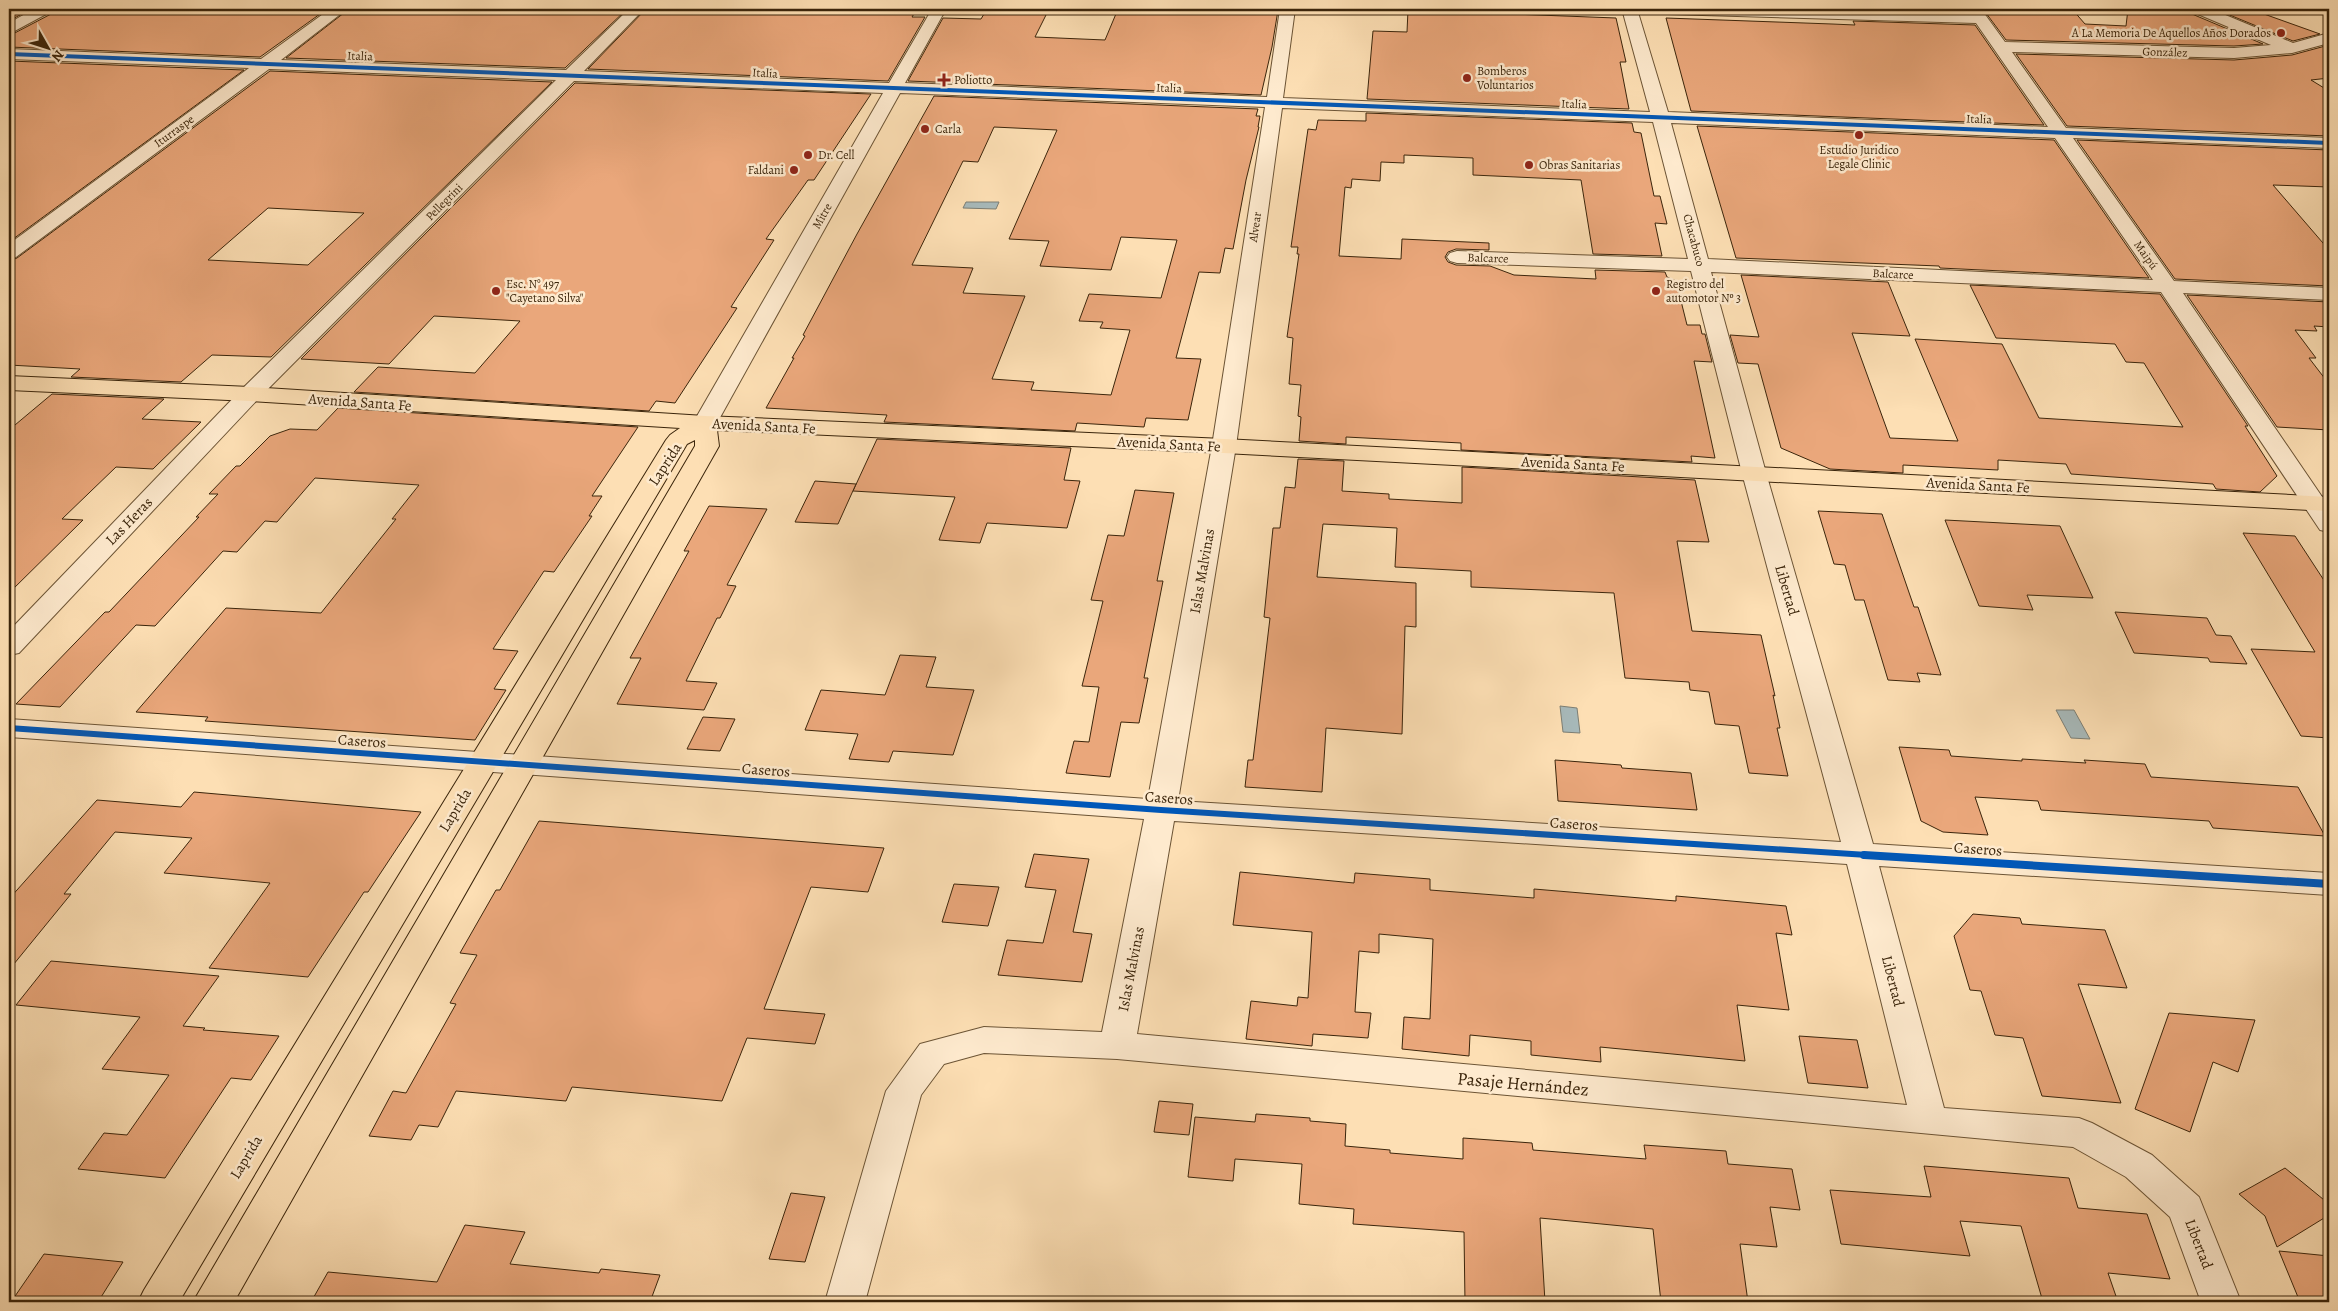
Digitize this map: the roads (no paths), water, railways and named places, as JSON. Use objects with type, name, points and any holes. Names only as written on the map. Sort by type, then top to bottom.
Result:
[{"type":"main road","name":"Avenida Santa Fe","points":[[9,383],[250,394],[705,424],[1224,446],[2322,504]]},
{"type":"main road","name":"Laprida","points":[[158,1302],[678,440],[705,424],[707,446],[213,1302]]},
{"type":"street","points":[[9,29],[44,9]]},
{"type":"street","name":"Iturraspe","points":[[9,252],[339,9]]},
{"type":"street","name":"Pellegrini","points":[[250,394],[572,76],[637,9]]},
{"type":"street","name":"Mitre","points":[[705,424],[940,9]]},
{"type":"street","name":"Alvear","points":[[1224,446],[1288,9]]},
{"type":"street","name":"Chacabuco","points":[[1630,9],[1661,119],[1754,473]]},
{"type":"street","points":[[1668,9],[1977,14]]},
{"type":"street","points":[[2198,9],[2320,54]]},
{"type":"street","name":"Maipú","points":[[1977,14],[2322,504],[2329,525]]},
{"type":"street","name":"González","points":[[2000,47],[2198,54],[2262,52],[2297,47],[2329,38]]},
{"type":"street","name":"Italia","points":[[9,54],[894,90],[2329,143]]},
{"type":"street","name":"Balcarce","points":[[1456,256],[1700,265],[2329,294]]},
{"type":"street","name":"Las Heras","points":[[9,646],[250,394]]},
{"type":"street","name":"Islas Malvinas","points":[[1117,1046],[1161,810],[1224,446]]},
{"type":"street","name":"Libertad","points":[[1754,473],[1860,854],[1929,1121],[2079,1133],[2139,1166],[2186,1208],[2221,1302]]},
{"type":"street","name":"Caseros","points":[[9,728],[1161,810],[2329,884]]},
{"type":"street","points":[[845,1302],[904,1091],[932,1054],[984,1040],[1117,1046]]},
{"type":"street","name":"Pasaje Hernández","points":[[1117,1046],[1929,1121]]},
{"type":"place","name":"A La Memoria De Aquellos Años Dorados","points":[[2281,33]]},
{"type":"place","name":"Bomberos Voluntarios","points":[[1467,78]]},
{"type":"place","name":"Poliotto","points":[[944,80]]},
{"type":"place","name":"Carla","points":[[925,129]]},
{"type":"place","name":"Estudio Juridico Legale Clinic","points":[[1859,135]]},
{"type":"place","name":"Dr. Cell","points":[[808,155]]},
{"type":"place","name":"Obras Sanitarias","points":[[1529,165]]},
{"type":"place","name":"Faldani","points":[[794,170]]},
{"type":"place","name":"Esc. N° 497 \"Cayetano Silva\"","points":[[496,291]]},
{"type":"place","name":"Registro del automotor Nº 3","points":[[1656,291]]}]
